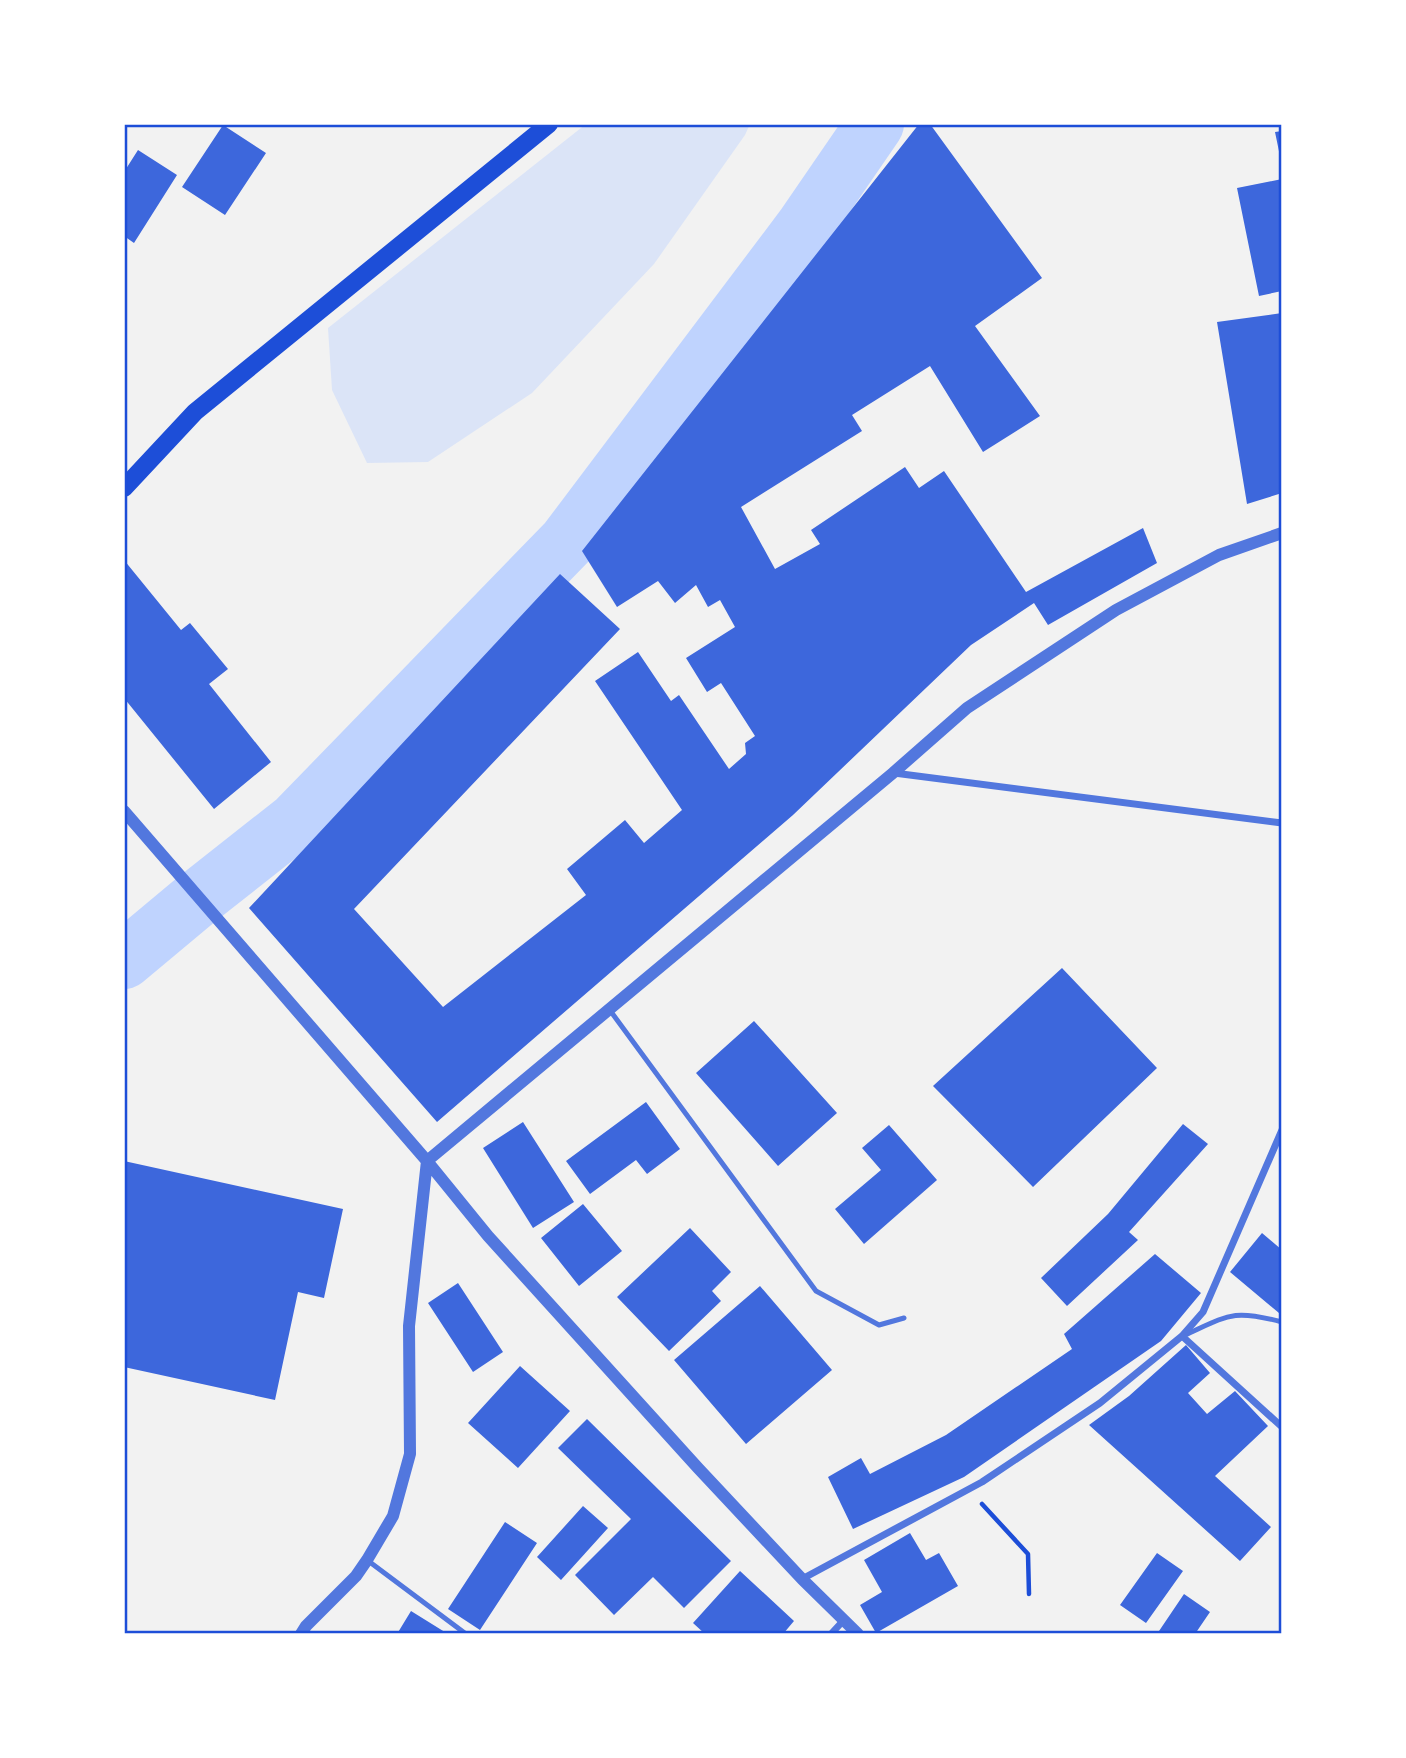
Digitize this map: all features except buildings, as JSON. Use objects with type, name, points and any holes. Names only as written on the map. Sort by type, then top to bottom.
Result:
[{"type":"main road","points":[[124,488],[195,412],[549,124]]},
{"type":"street","points":[[301,1634],[356,1576],[367,1560],[393,1516],[410,1454],[409,1325],[426,1161],[893,773],[967,708],[1116,610],[1219,555],[1282,533]]},
{"type":"street","points":[[893,773],[1282,823]]},
{"type":"street","points":[[124,811],[488,1236],[802,1579],[858,1634]]},
{"type":"street","points":[[802,1579],[968,1490],[1100,1403],[1182,1336],[1203,1312],[1282,1130]]},
{"type":"street","points":[[1182,1336],[1282,1427]]},
{"type":"street","points":[[831,1634],[843,1621]]},
{"type":"lane","points":[[609,1009],[816,1292],[879,1325],[904,1318]]},
{"type":"lane","points":[[1182,1336],[1229,1315],[1254,1315],[1282,1322]]},
{"type":"lane","points":[[367,1560],[466,1634]]},
{"type":"path","points":[[968,1490],[1028,1554],[1029,1594]]},
{"type":"shaded area","points":[[586,124],[750,124],[654,264],[532,393],[428,462],[367,463],[332,390],[328,328]]},
{"type":"waterway","points":[[124,960],[296,821],[567,542],[805,226],[875,124]]}]
